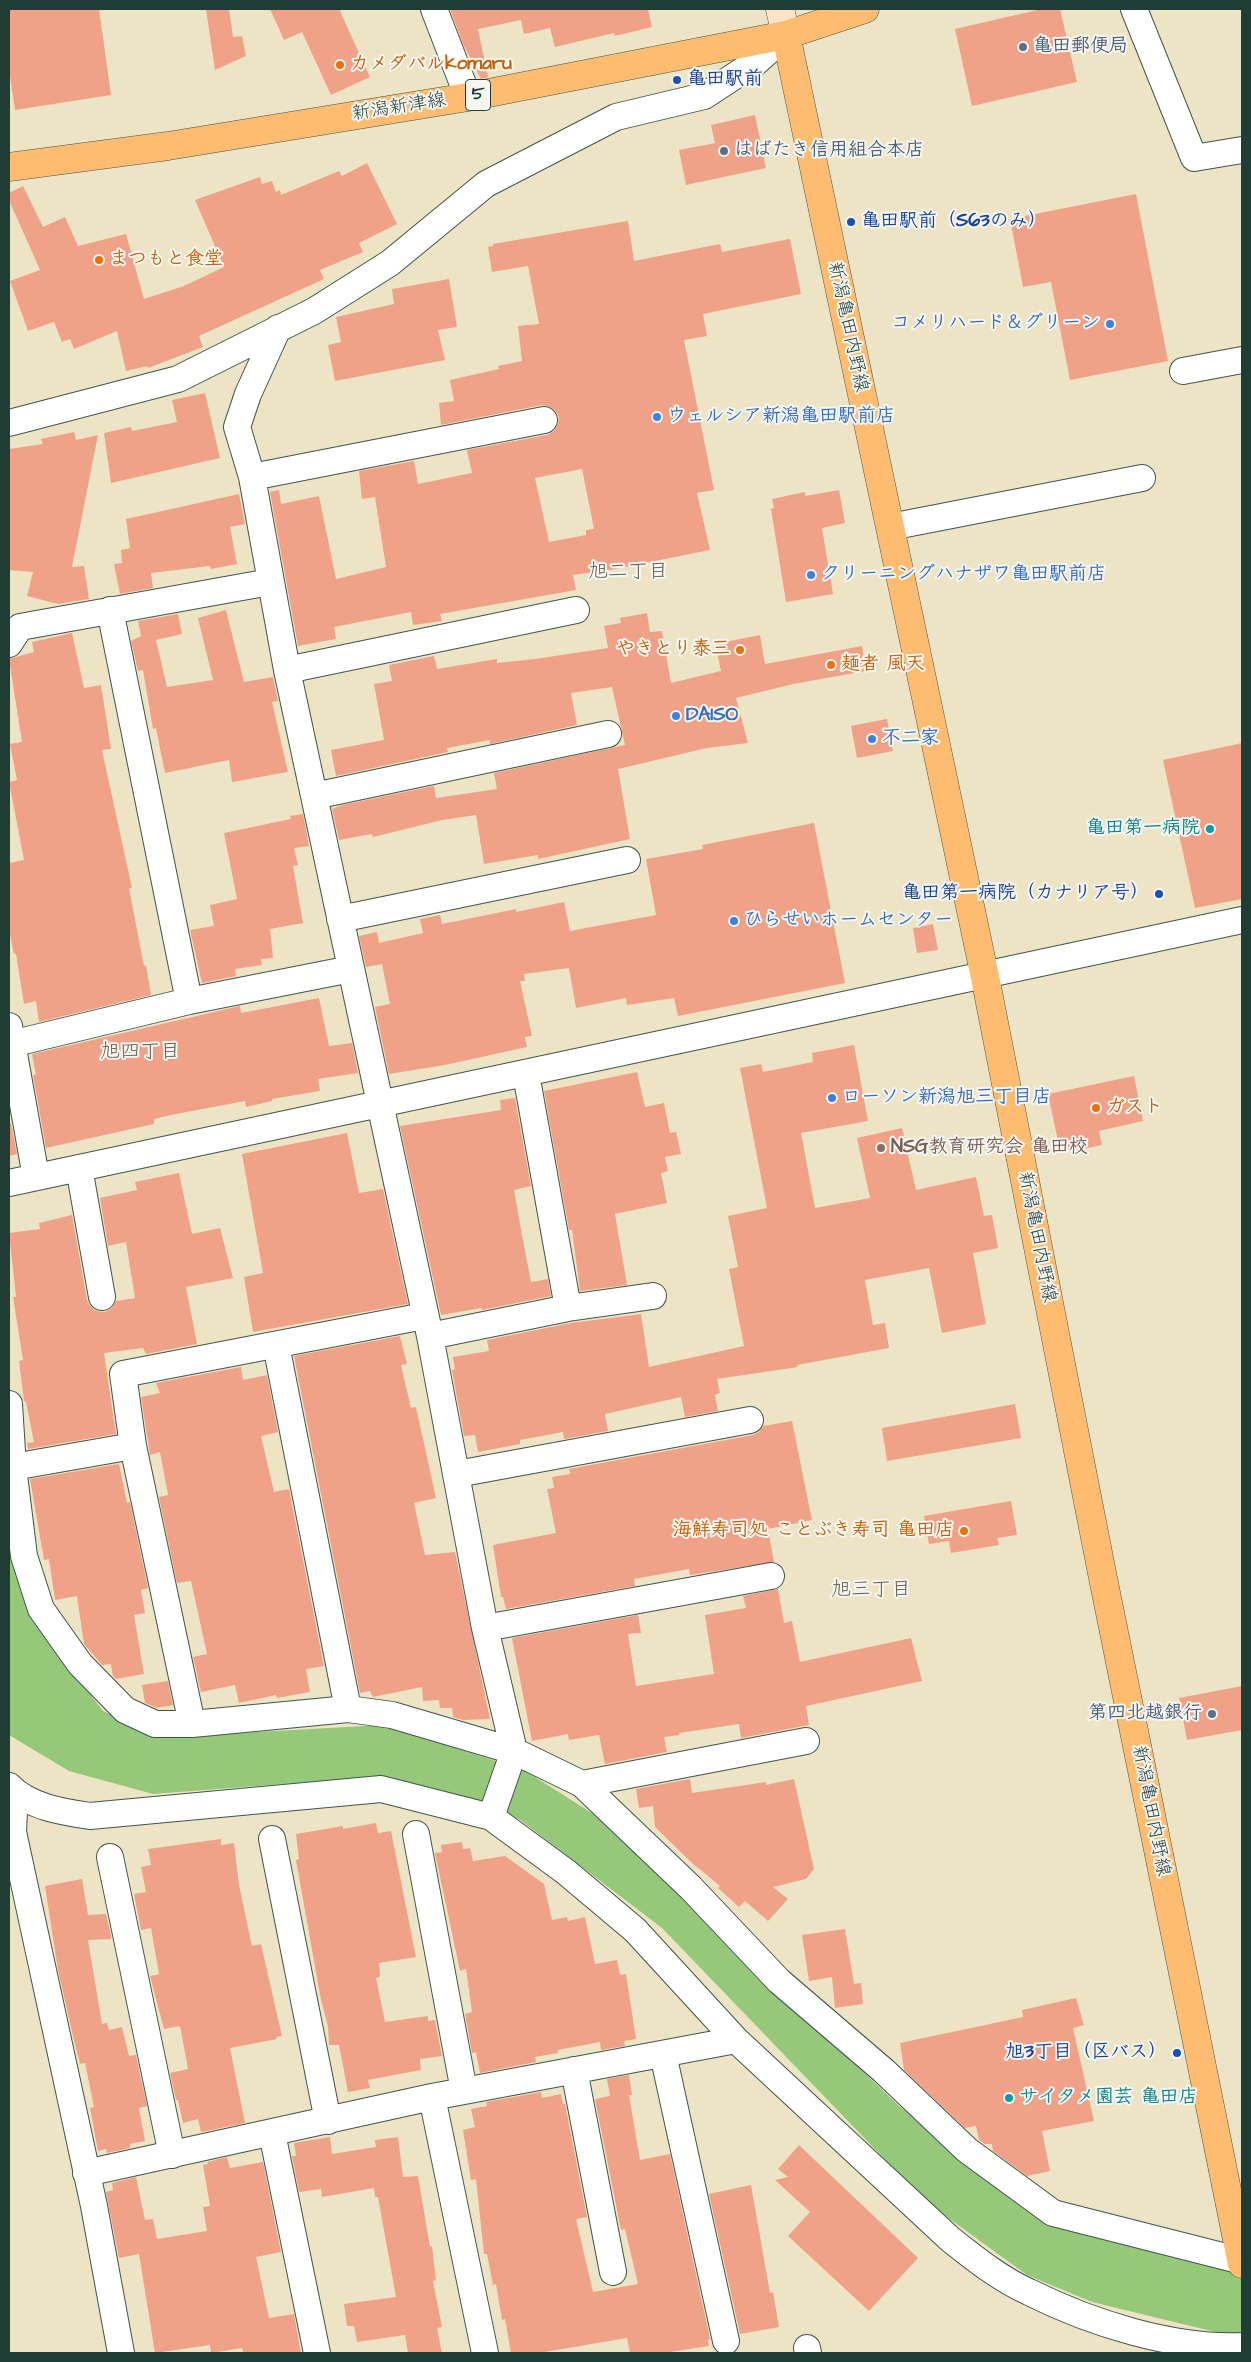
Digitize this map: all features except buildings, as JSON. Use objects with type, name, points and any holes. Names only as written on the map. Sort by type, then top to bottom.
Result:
[{"type":"main road","points":[[780,9],[786,35]]},
{"type":"main road","name":"5","points":[[786,35],[866,9]]},
{"type":"main road","name":"新潟新津線","points":[[9,167],[168,146],[468,97],[786,35]]},
{"type":"main road","name":"新潟亀田内野線","points":[[786,35],[985,977],[1099,1559],[1242,2262]]},
{"type":"street","points":[[434,9],[468,97]]},
{"type":"street","points":[[1134,9],[1194,158],[1242,150]]},
{"type":"street","points":[[9,423],[178,378],[314,311],[390,263],[486,184],[616,117],[704,96],[756,62],[786,35]]},
{"type":"street","points":[[278,328],[248,394],[237,427],[252,477],[287,670],[427,1326],[457,1474],[485,1628],[514,1751],[491,1817]]},
{"type":"street","points":[[1183,371],[1242,360]]},
{"type":"street","points":[[252,477],[544,420]]},
{"type":"street","points":[[890,527],[1142,478]]},
{"type":"street","points":[[9,644],[20,627],[270,582]]},
{"type":"street","points":[[110,610],[189,1001]]},
{"type":"street","points":[[287,670],[576,610]]},
{"type":"street","points":[[314,796],[608,734]]},
{"type":"street","points":[[340,919],[627,860]]},
{"type":"street","points":[[9,1183],[379,1103],[526,1074],[985,977],[1242,920]]},
{"type":"street","points":[[36,1178],[10,1035],[351,969]]},
{"type":"street","points":[[526,1074],[568,1308]]},
{"type":"street","points":[[80,1168],[102,1297]]},
{"type":"street","points":[[192,1724],[133,1446],[123,1374],[276,1345],[653,1296]]},
{"type":"street","points":[[276,1345],[348,1709]]},
{"type":"street","points":[[9,1404],[13,1467],[24,1556],[41,1609],[80,1664],[125,1710],[155,1724],[192,1724],[348,1709],[392,1715],[514,1751],[582,1784],[692,1888],[779,1982],[884,2071],[967,2150],[1052,2214],[1242,2262]]},
{"type":"street","points":[[457,1474],[750,1420]]},
{"type":"street","points":[[13,1467],[133,1446]]},
{"type":"street","points":[[485,1628],[771,1576]]},
{"type":"street","points":[[582,1784],[806,1742]]},
{"type":"street","points":[[121,2353],[86,2173],[13,1832],[12,1789],[54,1811],[90,1816],[381,1789],[491,1817],[566,1872],[636,1930],[736,2040],[950,2239],[978,2262],[1028,2292],[1084,2316],[1138,2332],[1212,2346],[1242,2346]]},
{"type":"street","points":[[416,1834],[464,2091]]},
{"type":"street","points":[[272,1839],[328,2121]]},
{"type":"street","points":[[110,1858],[172,2156]]},
{"type":"street","points":[[86,2173],[172,2156],[432,2096],[736,2040]]},
{"type":"street","points":[[663,2054],[726,2341]]},
{"type":"street","points":[[574,2070],[613,2272]]},
{"type":"street","points":[[432,2096],[485,2353]]},
{"type":"street","points":[[272,2133],[317,2353]]},
{"type":"green space","points":[[9,1481],[41,1630],[103,1711],[165,1737],[383,1725],[524,1770],[598,1817],[899,2106],[1051,2223],[1208,2266],[1242,2264],[1242,2332],[1228,2335],[1092,2302],[1027,2275],[925,2201],[662,1928],[519,1819],[361,1778],[153,1794],[69,1771],[9,1735]]},
{"type":"place","name":"亀田郵便局","points":[[1023,47]]},
{"type":"place","name":"カメダバルkomaru","points":[[340,65]]},
{"type":"place","name":"亀田駅前","points":[[677,80]]},
{"type":"place","name":"はばたき信用組合本店","points":[[724,151]]},
{"type":"place","name":"亀田駅前（S63のみ）","points":[[851,222]]},
{"type":"place","name":"まつもと食堂","points":[[99,260]]},
{"type":"place","name":"コメリハード＆グリーン","points":[[1110,324]]},
{"type":"place","name":"ウェルシア新潟亀田駅前店","points":[[657,417]]},
{"type":"place","name":"クリーニングハナザワ亀田駅前店","points":[[811,575]]},
{"type":"place","name":"やきとり泰三","points":[[740,650]]},
{"type":"place","name":"麺者 風天","points":[[831,665]]},
{"type":"place","name":"DAISO","points":[[676,716]]},
{"type":"place","name":"不二家","points":[[872,739]]},
{"type":"place","name":"亀田第一病院","points":[[1210,829]]},
{"type":"place","name":"亀田第一病院（カナリア号）","points":[[1159,894]]},
{"type":"place","name":"ひらせいホームセンター","points":[[734,921]]},
{"type":"place","name":"ローソン新潟旭三丁目店","points":[[832,1098]]},
{"type":"place","name":"ガスト","points":[[1096,1108]]},
{"type":"place","name":"NSG教育研究会 亀田校","points":[[881,1148]]},
{"type":"place","name":"海鮮寿司処 ことぶき寿司 亀田店","points":[[964,1531]]},
{"type":"place","name":"第四北越銀行","points":[[1212,1714]]},
{"type":"place","name":"旭3丁目（区バス）","points":[[1177,2053]]},
{"type":"place","name":"サイタメ園芸 亀田店","points":[[1009,2098]]},
{"type":"district","name":"旭二丁目","points":[[628,573]]},
{"type":"district","name":"旭四丁目","points":[[140,1053]]},
{"type":"district","name":"旭三丁目","points":[[871,1591]]}]
